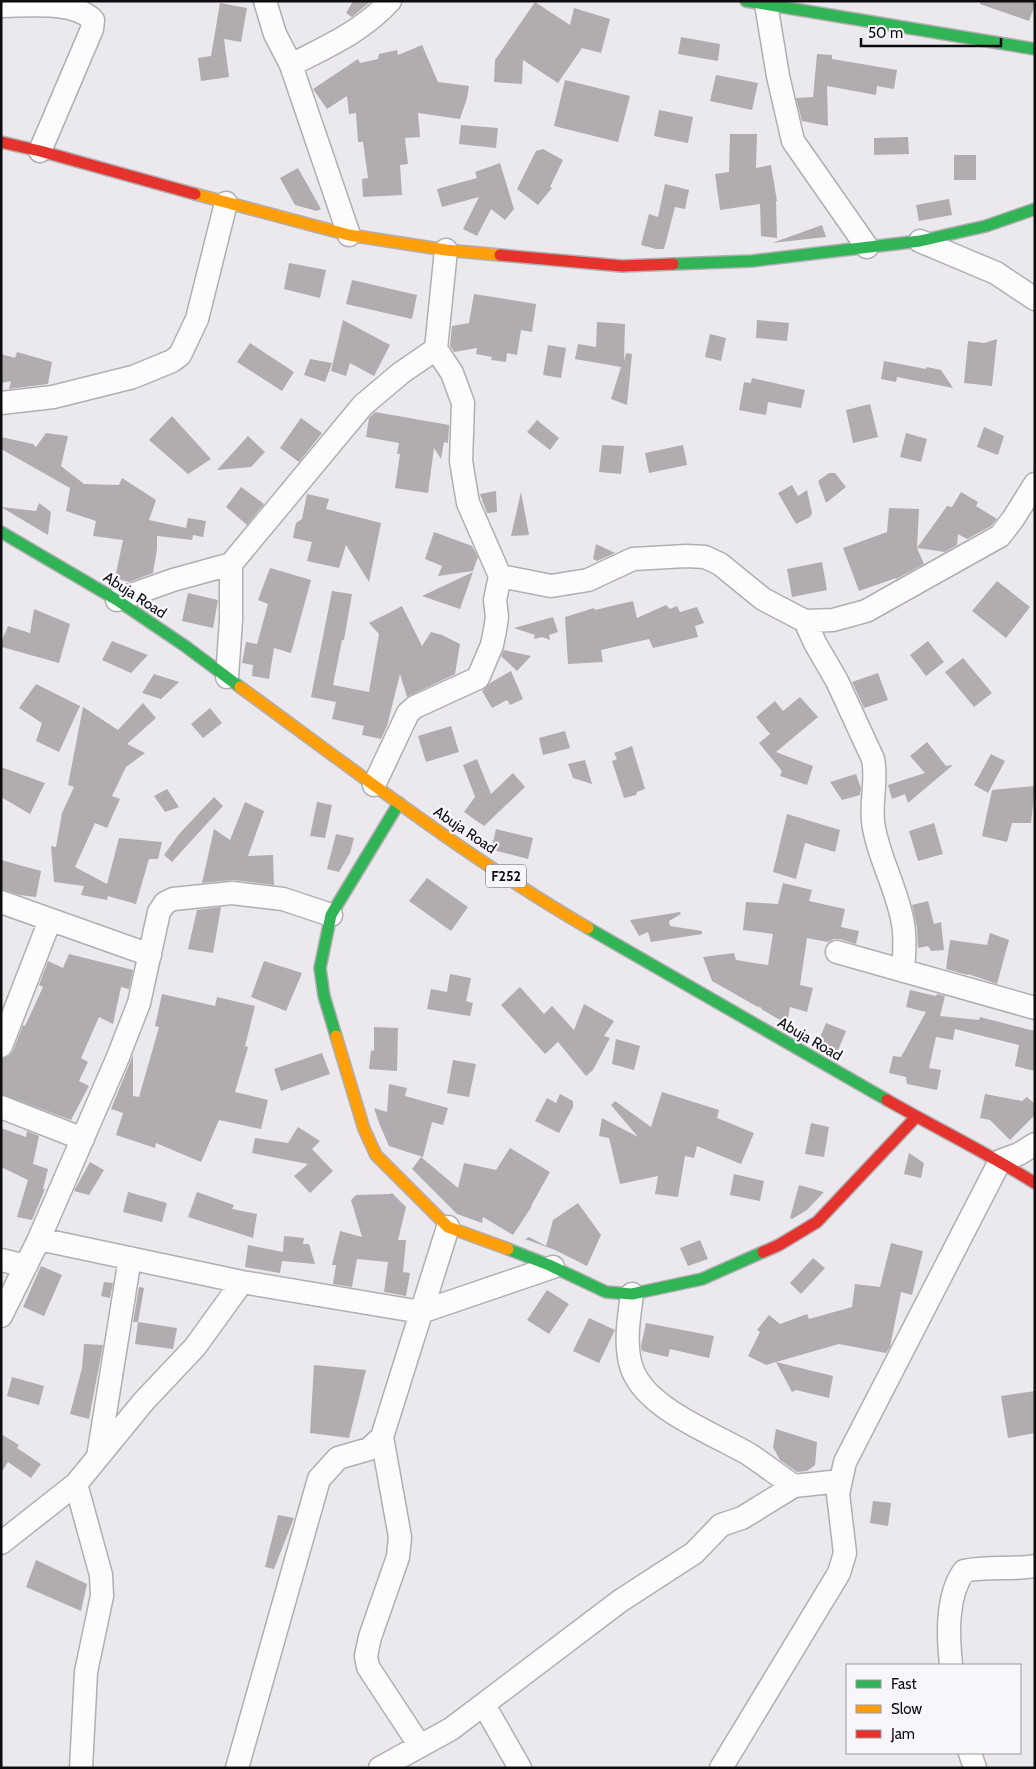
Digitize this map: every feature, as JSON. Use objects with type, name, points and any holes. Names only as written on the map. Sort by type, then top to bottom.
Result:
[{"type":"street","points":[[265,1],[275,34],[291,66],[349,235]]},
{"type":"street","points":[[291,66],[361,27],[378,14],[390,1]]},
{"type":"street","points":[[866,247],[793,141],[778,76],[773,4],[1035,50]]},
{"type":"street","points":[[1,6],[49,5],[75,7],[87,13],[93,20],[92,28],[40,151]]},
{"type":"street","points":[[1,142],[40,151],[226,204],[349,235],[446,250],[622,266],[752,261],[920,241],[986,226],[1035,209]]},
{"type":"street","points":[[1,403],[54,397],[133,377],[172,361],[180,355],[196,319],[226,204]]},
{"type":"street","points":[[920,241],[996,273],[1035,299]]},
{"type":"street","points":[[374,785],[408,713],[415,707],[478,678],[494,638],[497,617],[495,600],[500,576],[468,503],[461,461],[463,402],[452,373],[436,349],[446,250]]},
{"type":"street","points":[[117,600],[173,580],[231,564],[364,405],[401,373],[436,349]]},
{"type":"street","points":[[500,576],[552,586],[588,580],[633,559],[686,556],[705,557],[720,564],[763,599],[805,621],[833,620],[866,611],[1000,536],[1035,484]]},
{"type":"street","name":"Abuja Road","points":[[1,532],[117,600],[185,646],[398,803],[558,910],[916,1117],[1000,1161],[1035,1183]]},
{"type":"street","points":[[227,677],[231,620],[231,564]]},
{"type":"street","points":[[805,621],[815,643],[837,681],[876,769],[872,808],[873,828],[903,922],[905,937],[903,971]]},
{"type":"street","points":[[398,803],[331,915],[320,968],[321,977],[324,996],[364,1129],[376,1155],[448,1227],[553,1267],[606,1292],[632,1294],[702,1279],[779,1245],[818,1222],[916,1117]]},
{"type":"street","points":[[1,1316],[39,1239],[139,1003],[159,912],[165,903],[173,899],[232,893],[283,900],[331,915]]},
{"type":"street","points":[[1,902],[150,955]]},
{"type":"street","points":[[1,1046],[50,920]]},
{"type":"street","points":[[837,952],[1035,1008]]},
{"type":"street","points":[[1,1108],[82,1139]]},
{"type":"street","points":[[721,1768],[839,1573],[845,1553],[838,1494],[845,1462],[1000,1161],[1019,1154],[1035,1144]]},
{"type":"street","points":[[420,1746],[368,1667],[366,1656],[370,1637],[398,1557],[400,1538],[382,1437],[448,1227]]},
{"type":"street","points":[[39,1239],[242,1282],[421,1312],[553,1267]]},
{"type":"street","points":[[97,1458],[130,1258]]},
{"type":"street","points":[[1,1260],[26,1266]]},
{"type":"street","points":[[1,1543],[76,1484],[144,1401],[195,1347],[242,1282]]},
{"type":"street","points":[[632,1294],[627,1329],[630,1364],[643,1388],[681,1419],[750,1455],[794,1486]]},
{"type":"street","points":[[237,1768],[319,1479],[338,1458],[369,1448],[382,1437]]},
{"type":"street","points":[[380,1768],[451,1729],[620,1601],[694,1553],[721,1525],[742,1518],[794,1486],[841,1481]]},
{"type":"street","points":[[76,1484],[101,1575],[102,1596],[86,1672],[81,1768]]},
{"type":"street","points":[[951,1664],[948,1638],[950,1619],[959,1578],[964,1572],[974,1569],[1022,1569],[1035,1566]]},
{"type":"street","points":[[484,1705],[520,1768]]},
{"type":"street","points":[[970,1754],[975,1768]]},
{"type":"building","points":[[353,1],[371,1],[352,17],[346,13]]},
{"type":"building","points":[[980,1],[1035,1],[1035,5],[1029,21],[980,4]]},
{"type":"building","points":[[535,2],[570,25],[574,8],[610,19],[601,53],[582,48],[558,83],[523,60],[522,84],[494,82],[495,60]]},
{"type":"building","points":[[220,3],[247,8],[241,42],[224,39],[229,77],[201,81],[198,58],[211,56]]},
{"type":"building","points":[[681,37],[720,44],[718,61],[678,54]]},
{"type":"building","points":[[422,45],[438,82],[469,86],[460,119],[418,113],[420,137],[405,138],[408,164],[400,165],[402,195],[363,197],[362,179],[368,178],[363,142],[358,142],[356,113],[349,114],[347,96],[327,109],[313,89],[358,59],[360,63],[378,59],[379,54],[397,50],[398,55]]},
{"type":"building","points":[[817,54],[832,55],[832,59],[897,70],[894,89],[877,86],[876,95],[827,86],[828,126],[802,121],[796,98],[813,97]]},
{"type":"building","points":[[716,75],[758,83],[752,110],[710,101]]},
{"type":"building","points":[[565,80],[630,96],[618,142],[554,126]]},
{"type":"building","points":[[659,110],[693,117],[688,143],[654,136]]},
{"type":"building","points":[[461,125],[498,128],[496,148],[459,144]]},
{"type":"building","points":[[730,134],[757,134],[756,168],[771,165],[777,201],[777,238],[761,236],[760,204],[720,210],[715,174],[729,172]]},
{"type":"building","points":[[908,137],[909,154],[874,155],[874,138]]},
{"type":"building","points":[[543,149],[563,160],[550,187],[552,188],[538,205],[517,189],[536,151]]},
{"type":"building","points":[[954,155],[976,155],[976,180],[954,180]]},
{"type":"building","points":[[500,163],[514,209],[505,220],[491,209],[477,236],[463,229],[479,197],[442,207],[437,189],[477,178],[475,172]]},
{"type":"building","points":[[298,168],[321,209],[317,211],[295,205],[280,178]]},
{"type":"building","points":[[665,184],[689,190],[685,209],[675,207],[664,249],[656,249],[641,245],[649,214],[658,217]]},
{"type":"building","points":[[949,199],[952,215],[919,221],[916,205]]},
{"type":"building","points":[[822,225],[826,237],[772,243]]},
{"type":"building","points":[[289,263],[326,270],[320,298],[284,289]]},
{"type":"building","points":[[352,280],[417,295],[412,319],[346,304]]},
{"type":"building","points":[[474,294],[536,304],[532,332],[521,330],[517,355],[507,353],[506,362],[491,360],[492,357],[476,354],[477,348],[454,352],[450,346],[452,326],[469,323]]},
{"type":"building","points":[[343,320],[390,345],[374,376],[350,363],[346,376],[331,371]]},
{"type":"building","points":[[757,320],[789,323],[787,341],[756,338]]},
{"type":"building","points":[[597,322],[625,324],[624,361],[626,353],[632,354],[627,405],[611,399],[621,367],[575,359],[578,344],[596,347]]},
{"type":"building","points":[[710,334],[726,338],[721,361],[705,357]]},
{"type":"building","points":[[997,339],[992,386],[964,383],[968,341],[984,343]]},
{"type":"building","points":[[250,343],[294,372],[282,391],[237,362]]},
{"type":"building","points":[[548,345],[566,348],[561,378],[543,375]]},
{"type":"building","points":[[17,352],[52,362],[48,384],[9,389],[11,381],[1,383],[1,354],[15,358]]},
{"type":"building","points":[[310,359],[332,363],[325,382],[304,375]]},
{"type":"building","points":[[884,361],[941,370],[953,388],[897,377],[896,382],[881,379]]},
{"type":"building","points":[[752,378],[805,390],[801,408],[768,402],[766,415],[739,410],[744,382],[751,383]]},
{"type":"building","points":[[870,404],[878,437],[853,443],[846,410]]},
{"type":"building","points":[[375,412],[449,425],[448,443],[444,442],[441,459],[434,448],[428,493],[395,488],[400,454],[397,454],[399,443],[366,437],[369,418]]},
{"type":"building","points":[[172,416],[211,459],[188,474],[149,440]]},
{"type":"building","points":[[301,418],[322,433],[299,462],[280,448]]},
{"type":"building","points":[[537,420],[559,438],[550,450],[527,432]]},
{"type":"building","points":[[984,427],[1004,436],[998,455],[977,447]]},
{"type":"building","points":[[46,433],[68,436],[61,466],[84,484],[119,485],[122,478],[156,500],[149,520],[186,528],[188,518],[206,521],[203,537],[193,535],[192,540],[157,536],[153,573],[129,582],[115,578],[123,540],[93,536],[96,521],[66,511],[70,488],[1,449],[1,437],[33,444],[36,447]]},
{"type":"building","points":[[906,433],[927,439],[921,462],[900,457]]},
{"type":"building","points":[[248,436],[265,452],[251,467],[217,470]]},
{"type":"building","points":[[602,445],[624,446],[621,474],[599,472]]},
{"type":"building","points":[[683,445],[687,465],[649,473],[645,453]]},
{"type":"building","points":[[829,473],[835,473],[846,487],[826,503],[818,481]]},
{"type":"building","points":[[792,485],[798,496],[807,490],[812,513],[810,517],[796,524],[778,493]]},
{"type":"building","points":[[241,487],[264,504],[247,525],[226,507]]},
{"type":"building","points":[[496,491],[497,512],[487,513],[480,494]]},
{"type":"building","points":[[521,492],[529,535],[511,536]]},
{"type":"building","points":[[961,492],[978,502],[976,506],[997,519],[991,526],[967,539],[958,534],[957,545],[945,552],[917,548],[947,506],[952,507]]},
{"type":"building","points":[[307,494],[329,499],[326,509],[381,523],[369,582],[346,545],[339,568],[307,561],[312,542],[293,538],[296,523],[302,519]]},
{"type":"building","points":[[39,503],[51,512],[48,535],[1,507],[36,511]]},
{"type":"building","points":[[889,508],[919,509],[917,548],[924,564],[896,579],[859,591],[843,548],[887,532]]},
{"type":"building","points":[[434,532],[472,546],[478,557],[473,571],[438,576],[442,566],[425,559]]},
{"type":"building","points":[[596,544],[615,553],[597,561],[593,559]]},
{"type":"building","points":[[822,562],[827,590],[792,597],[787,569]]},
{"type":"building","points":[[270,568],[311,580],[291,653],[274,648],[269,679],[252,676],[253,665],[242,663],[246,642],[257,644],[268,604],[258,600]]},
{"type":"building","points":[[473,572],[460,609],[422,596]]},
{"type":"building","points":[[997,581],[1030,607],[1006,638],[972,611]]},
{"type":"building","points":[[332,591],[352,594],[344,640],[342,640],[333,685],[369,692],[379,634],[369,623],[402,606],[422,646],[431,632],[460,644],[455,674],[407,697],[400,674],[387,726],[381,739],[362,735],[364,726],[332,719],[336,702],[311,697]]},
{"type":"building","points":[[188,593],[218,600],[213,628],[182,621]]},
{"type":"building","points":[[633,601],[637,618],[666,605],[670,609],[677,606],[680,612],[697,607],[704,623],[695,626],[698,637],[653,648],[649,639],[601,650],[603,662],[568,664],[565,617],[594,608],[595,610]]},
{"type":"building","points":[[34,609],[70,624],[59,663],[2,647],[2,640],[8,626],[30,633]]},
{"type":"building","points":[[553,617],[558,632],[549,635],[550,640],[542,637],[534,639],[535,635],[514,628]]},
{"type":"building","points":[[112,641],[148,655],[131,673],[102,660]]},
{"type":"building","points":[[928,641],[944,662],[926,676],[910,655]]},
{"type":"building","points":[[504,650],[531,656],[517,671],[501,656]]},
{"type":"building","points":[[963,658],[992,693],[974,707],[945,672]]},
{"type":"building","points":[[511,671],[523,699],[510,705],[507,700],[492,708],[482,691],[490,683]]},
{"type":"building","points":[[878,673],[888,700],[864,708],[852,682]]},
{"type":"building","points":[[154,674],[179,682],[161,699],[142,693]]},
{"type":"building","points":[[36,684],[80,706],[59,752],[36,741],[42,723],[19,708]]},
{"type":"building","points":[[800,697],[818,717],[776,752],[813,766],[807,785],[780,776],[782,771],[759,743],[770,734],[756,717],[775,701],[783,711]]},
{"type":"building","points":[[143,703],[156,718],[127,744],[145,753],[126,767],[112,796],[120,799],[107,828],[95,823],[75,867],[107,884],[119,838],[162,842],[158,859],[149,859],[136,904],[108,896],[107,900],[81,895],[84,886],[54,882],[51,846],[56,847],[62,813],[74,787],[68,785],[83,707],[118,730]]},
{"type":"building","points":[[210,708],[222,723],[203,738],[191,724]]},
{"type":"building","points":[[451,726],[459,752],[426,762],[418,736]]},
{"type":"building","points":[[565,731],[570,748],[543,755],[539,738]]},
{"type":"building","points":[[927,742],[946,766],[953,765],[908,803],[905,794],[892,799],[888,785],[925,773],[910,756]]},
{"type":"building","points":[[632,746],[645,789],[637,792],[636,795],[624,798],[612,761],[617,759],[614,753]]},
{"type":"building","points":[[991,754],[1005,761],[988,793],[974,785]]},
{"type":"building","points":[[477,759],[491,794],[513,773],[525,787],[484,826],[464,812],[475,797],[463,765]]},
{"type":"building","points":[[585,760],[592,784],[573,778],[568,764]]},
{"type":"building","points":[[1,767],[45,783],[30,814],[1,797]]},
{"type":"building","points":[[856,774],[861,788],[860,795],[842,800],[830,782]]},
{"type":"building","points":[[1035,786],[1031,823],[1012,823],[1007,842],[982,836],[992,790]]},
{"type":"building","points":[[167,789],[179,807],[165,812],[154,796]]},
{"type":"building","points":[[214,797],[223,806],[172,862],[164,855],[179,834]]},
{"type":"building","points":[[245,802],[264,811],[248,856],[273,855],[274,885],[233,880],[202,883],[214,829],[230,840]]},
{"type":"building","points":[[317,802],[332,805],[325,838],[310,836]]},
{"type":"building","points":[[787,814],[840,830],[835,852],[805,843],[796,879],[773,872]]},
{"type":"building","points":[[934,823],[943,854],[918,861],[909,831]]},
{"type":"building","points":[[496,829],[533,838],[528,859],[497,851],[492,847]]},
{"type":"building","points":[[336,834],[354,838],[350,853],[339,872],[327,869]]},
{"type":"building","points":[[1,860],[41,871],[36,897],[19,895],[1,889]]},
{"type":"building","points":[[427,878],[468,907],[451,931],[409,901]]},
{"type":"building","points":[[783,883],[812,890],[809,901],[845,909],[841,927],[859,931],[856,944],[840,939],[828,942],[807,938],[800,985],[813,988],[807,1012],[790,1007],[787,1024],[712,981],[703,957],[734,953],[736,960],[768,965],[773,934],[743,930],[746,902],[778,904]]},
{"type":"building","points":[[928,901],[934,924],[941,922],[944,950],[931,951],[928,946],[918,948],[917,928],[912,905]]},
{"type":"building","points":[[221,907],[213,953],[188,949],[197,910]]},
{"type":"building","points":[[680,912],[681,914],[669,921],[670,926],[702,931],[702,934],[651,942],[648,932],[639,936],[630,920]]},
{"type":"building","points":[[990,933],[1009,940],[997,984],[946,969],[950,940],[987,945]]},
{"type":"building","points":[[69,954],[133,970],[129,989],[121,987],[113,1024],[99,1017],[81,1058],[88,1062],[79,1081],[89,1086],[71,1120],[1,1094],[1,1059],[9,1056],[13,1051],[23,1025],[25,1026],[43,987],[39,985],[48,961],[63,968]]},
{"type":"building","points":[[264,961],[302,973],[286,1011],[251,997]]},
{"type":"building","points":[[450,974],[471,978],[466,1001],[473,1003],[470,1016],[427,1009],[431,989],[447,992]]},
{"type":"building","points":[[520,987],[544,1014],[552,1006],[574,1030],[584,1004],[614,1021],[604,1036],[610,1038],[593,1070],[586,1076],[558,1042],[545,1054],[501,1005]]},
{"type":"building","points":[[910,990],[936,996],[937,994],[945,996],[940,1016],[979,1020],[980,1017],[1035,1031],[1035,1071],[1015,1066],[1019,1045],[955,1029],[953,1040],[936,1037],[929,1068],[941,1070],[937,1090],[907,1084],[906,1077],[889,1073],[893,1056],[901,1057],[926,1012],[906,1007]]},
{"type":"building","points":[[162,994],[215,1006],[217,997],[255,1006],[245,1046],[248,1047],[235,1092],[268,1100],[261,1129],[219,1120],[201,1162],[156,1143],[155,1148],[116,1135],[123,1113],[111,1109],[133,1055],[133,1096],[139,1097],[159,1027],[155,1026]]},
{"type":"building","points":[[826,1023],[846,1031],[837,1053],[818,1042]]},
{"type":"building","points":[[374,1027],[398,1028],[397,1071],[369,1069],[371,1050],[374,1051]]},
{"type":"building","points":[[616,1039],[640,1046],[634,1070],[612,1064]]},
{"type":"building","points":[[322,1053],[330,1074],[281,1091],[274,1069]]},
{"type":"building","points":[[453,1060],[476,1064],[469,1097],[447,1093]]},
{"type":"building","points":[[389,1084],[407,1088],[405,1096],[448,1108],[443,1125],[432,1122],[423,1157],[389,1146],[374,1108],[387,1112]]},
{"type":"building","points":[[662,1092],[719,1110],[717,1118],[754,1133],[741,1164],[697,1146],[694,1158],[685,1156],[678,1197],[655,1194],[658,1176],[620,1184],[609,1138],[599,1136],[602,1118],[638,1137],[611,1105],[615,1101],[651,1127]]},
{"type":"building","points":[[560,1094],[573,1101],[573,1107],[559,1133],[535,1121],[547,1098],[556,1103]]},
{"type":"building","points":[[985,1094],[1022,1101],[1027,1097],[1035,1104],[1035,1115],[1010,1140],[990,1120],[980,1118]]},
{"type":"building","points":[[811,1123],[829,1127],[824,1157],[805,1154]]},
{"type":"building","points":[[298,1127],[320,1141],[312,1149],[333,1171],[310,1193],[294,1176],[308,1164],[252,1153],[255,1138],[288,1143]]},
{"type":"building","points":[[1,1128],[26,1137],[27,1131],[39,1136],[33,1164],[48,1169],[43,1189],[45,1189],[32,1220],[17,1217],[28,1180],[1,1167]]},
{"type":"building","points":[[510,1148],[550,1172],[532,1206],[513,1235],[483,1217],[482,1223],[457,1214],[412,1169],[421,1157],[458,1188],[464,1163],[496,1170]]},
{"type":"building","points":[[909,1153],[924,1163],[921,1178],[904,1174]]},
{"type":"building","points":[[90,1162],[104,1170],[89,1195],[74,1191]]},
{"type":"building","points":[[734,1174],[764,1181],[760,1201],[730,1195]]},
{"type":"building","points":[[799,1185],[824,1192],[807,1210],[792,1219],[790,1218]]},
{"type":"building","points":[[128,1192],[167,1203],[162,1222],[123,1212]]},
{"type":"building","points":[[197,1192],[234,1205],[232,1209],[257,1214],[253,1238],[188,1217]]},
{"type":"building","points":[[392,1193],[406,1207],[398,1240],[406,1240],[403,1272],[410,1273],[406,1296],[384,1292],[388,1262],[357,1259],[352,1287],[333,1284],[336,1265],[332,1265],[340,1231],[362,1237],[351,1200],[356,1195]]},
{"type":"building","points":[[578,1203],[601,1235],[587,1266],[555,1250],[525,1239],[529,1237],[546,1246],[553,1220]]},
{"type":"building","points":[[284,1236],[304,1238],[303,1244],[309,1244],[315,1264],[282,1261],[280,1273],[245,1267],[248,1245],[283,1252]]},
{"type":"building","points":[[700,1240],[708,1259],[688,1266],[680,1248]]},
{"type":"building","points":[[891,1243],[923,1251],[912,1295],[901,1292],[890,1347],[886,1353],[839,1344],[766,1365],[748,1356],[760,1332],[757,1330],[769,1315],[780,1324],[807,1314],[809,1319],[852,1307],[855,1284],[880,1287]]},
{"type":"building","points":[[813,1258],[825,1268],[801,1294],[790,1283]]},
{"type":"building","points":[[41,1266],[62,1275],[44,1316],[23,1307]]},
{"type":"building","points":[[104,1282],[113,1283],[110,1298],[101,1296]]},
{"type":"building","points":[[139,1287],[144,1288],[138,1322],[133,1322]]},
{"type":"building","points":[[547,1290],[569,1304],[549,1334],[527,1320]]},
{"type":"building","points":[[589,1318],[615,1330],[599,1363],[573,1351]]},
{"type":"building","points":[[138,1322],[177,1328],[173,1349],[135,1344]]},
{"type":"building","points":[[646,1323],[714,1336],[709,1358],[670,1349],[668,1357],[642,1351],[641,1346]]},
{"type":"building","points":[[84,1344],[103,1345],[89,1419],[70,1414],[82,1368]]},
{"type":"building","points":[[776,1362],[833,1376],[829,1398],[796,1390],[792,1392]]},
{"type":"building","points":[[314,1365],[366,1370],[349,1438],[310,1433]]},
{"type":"building","points":[[12,1377],[44,1386],[39,1405],[7,1396]]},
{"type":"building","points":[[1035,1391],[1035,1433],[1008,1438],[1001,1396]]},
{"type":"building","points":[[776,1429],[817,1442],[815,1465],[807,1471],[797,1472],[780,1460],[773,1447]]},
{"type":"building","points":[[1,1434],[19,1445],[17,1448],[41,1464],[31,1478],[8,1462],[1,1473]]},
{"type":"building","points":[[873,1501],[891,1503],[888,1526],[870,1523]]},
{"type":"building","points":[[278,1515],[294,1518],[274,1569],[265,1567]]},
{"type":"building","points":[[36,1560],[87,1584],[81,1611],[26,1587]]},
{"type":"traffic: fast","points":[[746,1],[1035,49]]},
{"type":"traffic: fast","points":[[673,264],[752,261],[920,241],[986,226],[1035,209]]},
{"type":"traffic: fast","points":[[1,532],[117,600],[185,646],[240,687]]},
{"type":"traffic: fast","points":[[336,1036],[324,996],[320,968],[331,915],[399,803]]},
{"type":"traffic: fast","points":[[588,928],[887,1100]]},
{"type":"traffic: fast","points":[[508,1249],[549,1265],[606,1292],[632,1294],[702,1279],[763,1252]]},
{"type":"traffic: slow","points":[[195,194],[349,235],[446,250],[500,255]]},
{"type":"traffic: slow","points":[[240,687],[454,842],[543,901],[588,928]]},
{"type":"traffic: slow","points":[[336,1036],[364,1129],[376,1155],[448,1227],[508,1249]]},
{"type":"traffic: jam","points":[[1,142],[195,194]]},
{"type":"traffic: jam","points":[[500,255],[622,266],[673,264]]},
{"type":"traffic: jam","points":[[887,1100],[999,1161],[1035,1183]]},
{"type":"traffic: jam","points":[[763,1252],[779,1245],[817,1222],[916,1117]]}]
